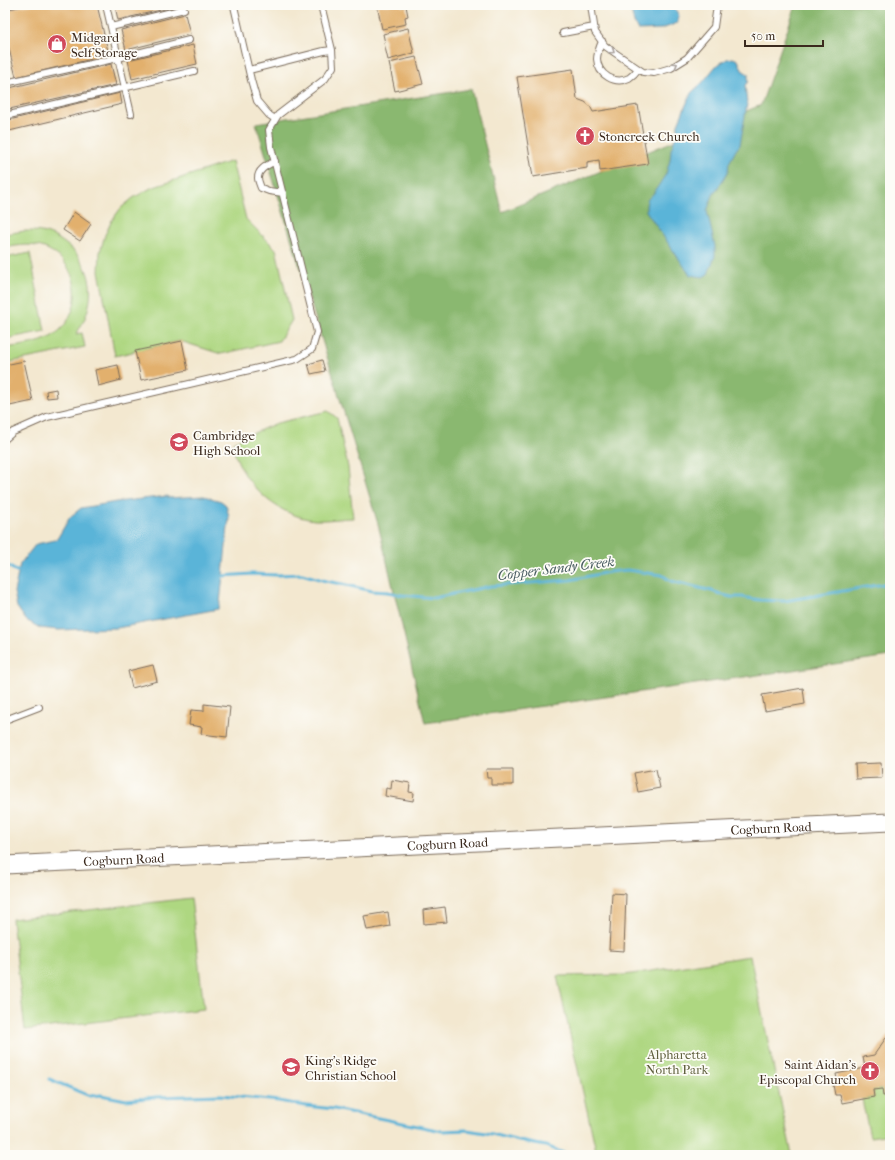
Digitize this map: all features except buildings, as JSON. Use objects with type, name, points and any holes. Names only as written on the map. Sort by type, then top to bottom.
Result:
[{"type":"street","name":"Cogburn Road","points":[[5,865],[890,822]]},
{"type":"lane","points":[[106,5],[131,114]]},
{"type":"lane","points":[[235,5],[257,101],[269,115],[276,119]]},
{"type":"lane","points":[[5,439],[13,432],[47,417],[297,359],[312,349],[317,332],[271,147],[269,130],[278,115],[325,79],[333,67],[332,50],[321,5]]},
{"type":"lane","points":[[591,5],[595,32],[605,46],[642,72],[654,73],[671,68],[687,58],[714,27],[717,5]]},
{"type":"lane","points":[[110,27],[184,9]]},
{"type":"lane","points":[[563,32],[594,27]]},
{"type":"lane","points":[[5,83],[118,58],[189,40]]},
{"type":"lane","points":[[602,41],[597,58],[599,67],[612,81],[629,78],[638,69]]},
{"type":"lane","points":[[249,70],[332,50]]},
{"type":"lane","points":[[5,116],[194,71]]},
{"type":"lane","points":[[275,162],[265,166],[258,177],[261,188],[283,193]]},
{"type":"lane","points":[[5,720],[39,708]]},
{"type":"green space","points":[[796,5],[890,5],[890,656],[425,723],[378,524],[256,123],[471,89],[502,212],[761,105]]},
{"type":"green space","points":[[232,161],[246,219],[276,249],[292,320],[279,341],[221,354],[180,341],[115,356],[99,271],[100,252],[105,235],[112,220],[121,208],[133,198],[151,188]]},
{"type":"green space","points":[[24,231],[37,231],[53,236],[72,249],[86,269],[89,280],[90,302],[87,313],[76,334],[82,333],[85,347],[5,363],[5,348],[41,341],[59,331],[73,310],[75,298],[75,287],[72,275],[58,256],[47,249],[31,245],[5,248],[5,234]]},
{"type":"green space","points":[[30,253],[45,331],[5,339],[5,258]]},
{"type":"green space","points":[[328,411],[337,418],[348,467],[353,518],[315,520],[290,513],[278,507],[257,490],[242,469],[235,454],[233,442],[277,423]]},
{"type":"green space","points":[[191,898],[204,1009],[25,1030],[12,919]]},
{"type":"green space","name":"Alpharetta North Park","points":[[750,956],[792,1155],[597,1155],[557,976],[625,975]]},
{"type":"green space","points":[[882,1089],[883,1096],[890,1095],[890,1134],[870,1137],[862,1099],[874,1097],[873,1090]]},
{"type":"water","points":[[630,5],[673,5],[679,16],[677,23],[662,29],[638,30],[634,23]]},
{"type":"water","points":[[733,58],[738,60],[742,70],[748,74],[748,82],[745,85],[747,104],[740,145],[729,163],[728,172],[713,195],[707,211],[715,246],[715,256],[708,274],[703,277],[690,275],[646,211],[647,200],[653,194],[666,174],[678,124],[691,93],[702,83],[716,66],[727,59]]},
{"type":"water","points":[[168,496],[168,498],[204,496],[221,501],[226,505],[229,517],[220,603],[218,609],[117,628],[58,630],[40,628],[26,620],[17,607],[14,592],[20,564],[36,544],[57,539],[70,517],[81,508]]},
{"type":"waterway","name":"Copper Sandy Creek","points":[[5,564],[18,571]]},
{"type":"waterway","name":"Copper Sandy Creek","points":[[222,576],[252,574],[302,574],[372,591],[434,598],[491,586],[570,580],[627,570],[662,575],[671,581],[731,597],[760,600],[784,601],[890,583]]},
{"type":"waterway","points":[[49,1079],[90,1096],[101,1095],[126,1100],[157,1097],[221,1095],[334,1109],[442,1131],[467,1130],[492,1134],[546,1146],[568,1155]]},
{"type":"place","name":"Midgard Self Storage","points":[[57,44]]},
{"type":"place","name":"Stoncreek Church","points":[[585,136]]},
{"type":"place","name":"Cambridge High School","points":[[179,442]]},
{"type":"place","name":"King's Ridge Christian School","points":[[291,1067]]},
{"type":"place","name":"Saint Aidan's Episcopal Church","points":[[870,1071]]}]
